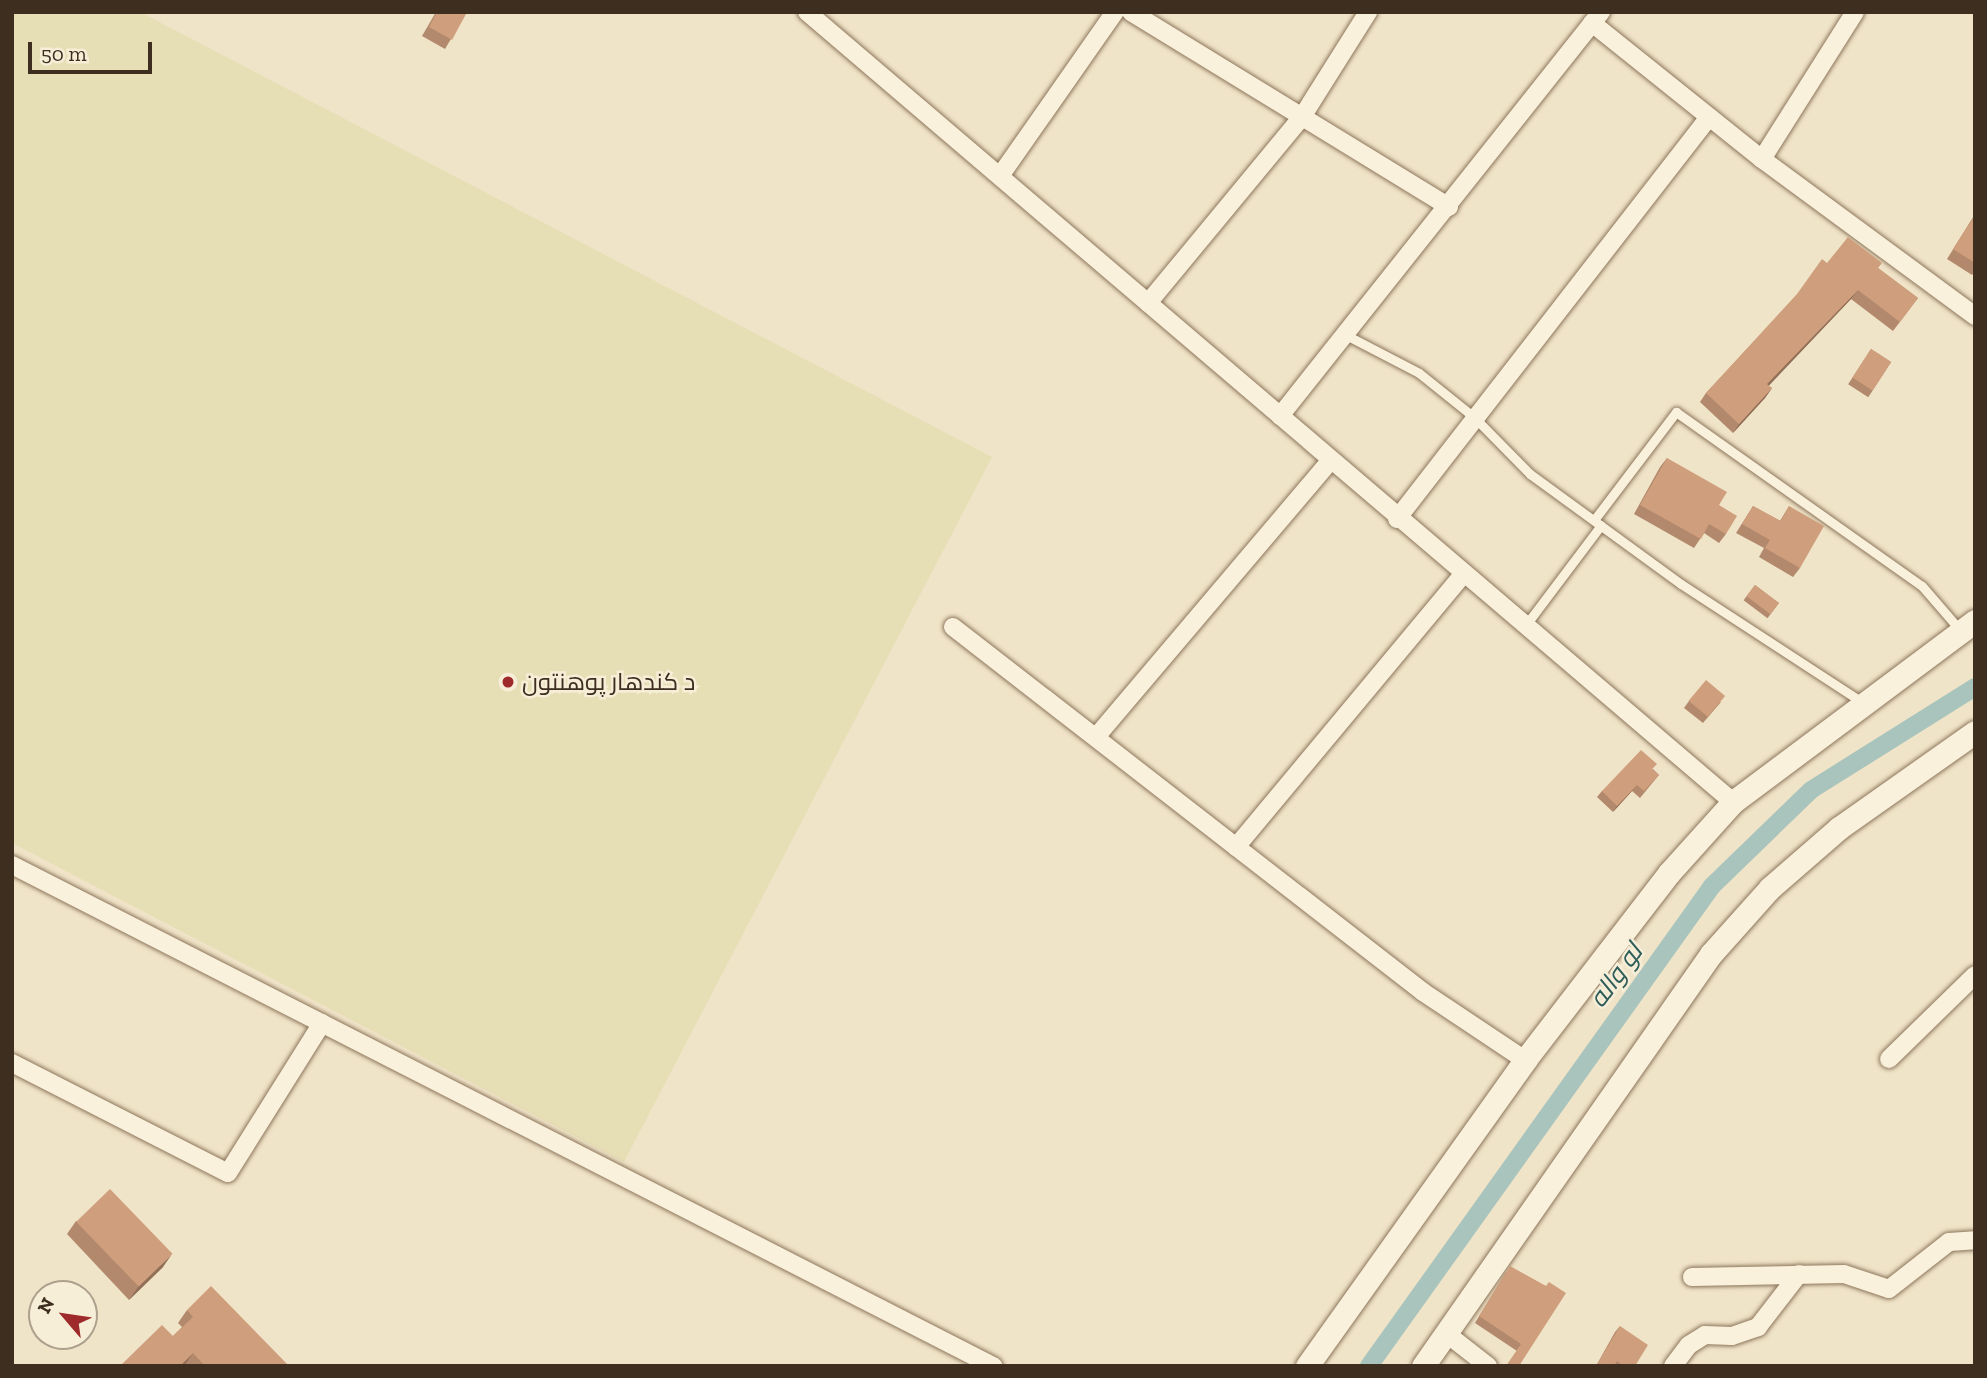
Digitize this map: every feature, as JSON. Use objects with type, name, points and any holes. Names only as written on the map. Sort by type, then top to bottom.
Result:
[{"type":"street","points":[[807,12],[1280,416],[1462,576],[1733,802]]},
{"type":"street","points":[[1000,176],[1115,12]]},
{"type":"street","points":[[1132,12],[1449,207]]},
{"type":"street","points":[[1148,303],[1303,117],[1368,12]]},
{"type":"street","points":[[1762,159],[1855,12]]},
{"type":"street","points":[[1280,416],[1449,207],[1596,18],[1709,117],[1762,159],[1975,316]]},
{"type":"street","points":[[1397,519],[1709,117]]},
{"type":"street","points":[[1096,737],[1330,461]]},
{"type":"street","points":[[1237,847],[1462,576]]},
{"type":"street","points":[[953,626],[1423,992],[1525,1060]]},
{"type":"street","points":[[1307,1366],[1525,1060],[1669,873],[1733,802],[1968,626]]},
{"type":"street","points":[[1423,1366],[1711,954],[1770,888],[1839,828],[1975,733]]},
{"type":"street","points":[[12,865],[993,1366]]},
{"type":"street","points":[[1889,1059],[1975,975]]},
{"type":"street","points":[[12,1063],[228,1173],[321,1023]]},
{"type":"street","points":[[1692,1277],[1844,1274],[1889,1289],[1949,1242],[1975,1240]]},
{"type":"street","points":[[1673,1366],[1689,1345],[1705,1335],[1732,1336],[1758,1326],[1799,1274]]},
{"type":"street","points":[[1447,1334],[1488,1366]]},
{"type":"lane","points":[[1346,335],[1419,373],[1475,418],[1530,474],[1786,655],[1864,703]]},
{"type":"lane","points":[[1524,628],[1676,412],[1922,586],[1968,626]]},
{"type":"shaded area","points":[[12,12],[140,12],[992,457],[624,1162],[12,843]]},
{"type":"building","points":[[437,12],[467,12],[452,40],[429,27]]},
{"type":"building","points":[[1975,215],[1975,263],[1953,249]]},
{"type":"building","points":[[1848,237],[1882,263],[1878,268],[1918,298],[1900,322],[1858,290],[1767,384],[1772,388],[1739,424],[1706,393],[1797,294],[1822,259],[1827,263]]},
{"type":"building","points":[[1871,349],[1891,362],[1873,391],[1852,378]]},
{"type":"building","points":[[1667,458],[1727,492],[1719,505],[1737,516],[1726,534],[1709,524],[1701,539],[1640,505]]},
{"type":"building","points":[[1753,506],[1781,521],[1789,506],[1824,526],[1800,568],[1765,548],[1770,540],[1742,524]]},
{"type":"building","points":[[1755,585],[1779,603],[1771,614],[1747,596]]},
{"type":"building","points":[[1706,680],[1725,696],[1708,717],[1689,701]]},
{"type":"building","points":[[1641,750],[1657,764],[1652,769],[1659,775],[1644,791],[1637,785],[1617,806],[1602,791]]},
{"type":"building","points":[[110,1189],[173,1254],[139,1286],[76,1222]]},
{"type":"building","points":[[1510,1266],[1546,1286],[1549,1282],[1566,1293],[1519,1366],[1506,1366],[1521,1344],[1479,1316]]},
{"type":"building","points":[[211,1286],[289,1366],[205,1366],[193,1353],[180,1366],[120,1366],[162,1325],[173,1336],[193,1317],[187,1310]]},
{"type":"building","points":[[1620,1326],[1648,1345],[1635,1366],[1623,1366],[1617,1361],[1614,1366],[1596,1366]]},
{"type":"waterway","name":"لو واله","points":[[1369,1366],[1712,886],[1811,790],[1975,687]]},
{"type":"place","name":"د کندهار پوهنتون","points":[[508,682]]}]
